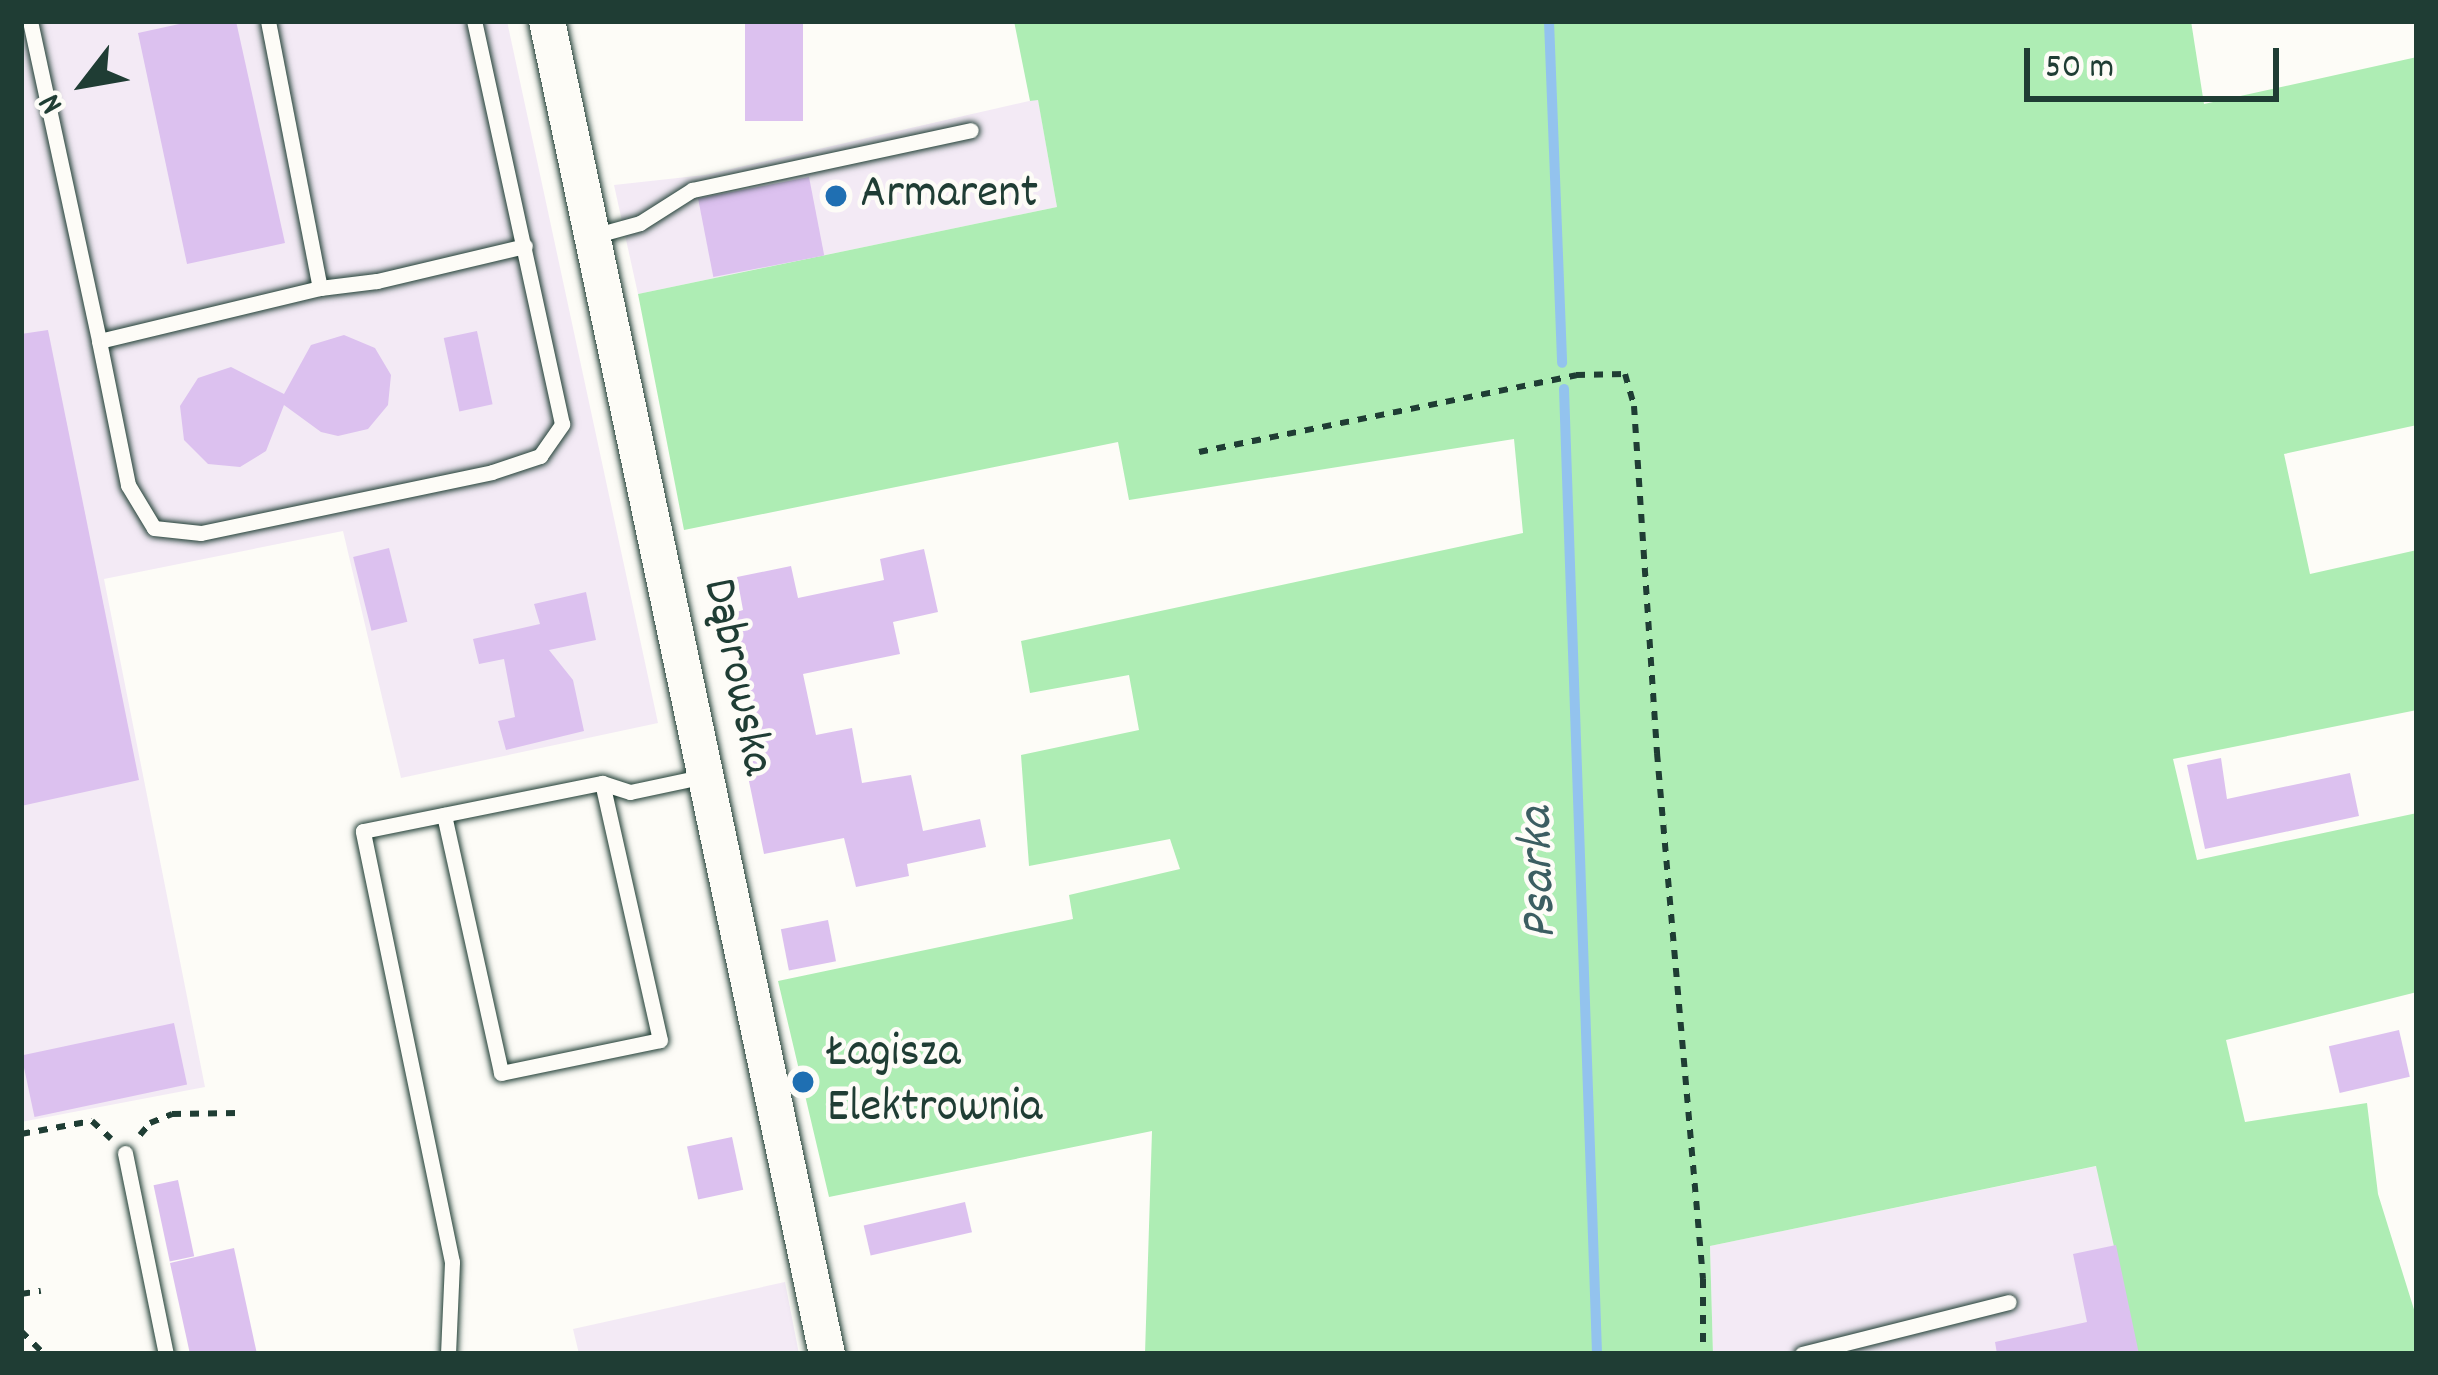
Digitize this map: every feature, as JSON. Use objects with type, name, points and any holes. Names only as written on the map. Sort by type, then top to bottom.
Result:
[{"type":"street","name":"Dąbrowska","points":[[548,21],[827,1354]]},
{"type":"lane","points":[[30,21],[128,484],[154,528],[201,533],[492,472],[540,456],[562,424],[475,21]]},
{"type":"lane","points":[[268,21],[320,288]]},
{"type":"lane","points":[[593,236],[640,223],[692,190],[971,130]]},
{"type":"lane","points":[[99,341],[320,288],[377,281],[525,246]]},
{"type":"lane","points":[[448,1354],[452,1262],[363,831],[602,783],[630,791],[708,775]]},
{"type":"lane","points":[[444,815],[500,1073],[660,1040],[602,783]]},
{"type":"lane","points":[[125,1153],[166,1354]]},
{"type":"lane","points":[[1802,1354],[2009,1302]]},
{"type":"path","points":[[1198,452],[1576,375],[1625,374],[1634,406],[1657,753],[1703,1279],[1703,1354]]},
{"type":"path","points":[[21,1294],[40,1291]]},
{"type":"path","points":[[21,1331],[44,1354]]},
{"type":"shaded area","points":[[21,21],[507,21],[658,723],[401,778],[343,531],[104,579],[205,1087],[21,1122]]},
{"type":"shaded area","name":"Armarent","points":[[1038,99],[1057,207],[638,294],[614,185],[705,175]]},
{"type":"shaded area","points":[[2097,1166],[2138,1354],[1713,1354],[1710,1246]]},
{"type":"shaded area","points":[[785,1282],[799,1354],[579,1354],[573,1329]]},
{"type":"green space","points":[[1014,21],[2191,21],[2204,104],[2417,57],[2417,425],[2284,454],[2310,574],[2417,550],[2417,710],[2173,759],[2197,860],[2417,813],[2417,992],[2226,1040],[2245,1122],[2367,1103],[2378,1194],[2417,1319],[2417,1354],[2138,1354],[2096,1166],[1710,1246],[1713,1354],[1145,1354],[1152,1131],[829,1197],[778,981],[1073,919],[1069,895],[1180,869],[1170,839],[1029,866],[1021,755],[1139,730],[1129,675],[1030,693],[1021,641],[1523,533],[1514,439],[1129,500],[1118,442],[684,530],[638,294],[1057,207],[1038,100],[1030,101]]},
{"type":"building","points":[[193,21],[236,21],[285,243],[187,264],[138,33]]},
{"type":"building","points":[[745,21],[803,21],[803,121],[745,121]]},
{"type":"building","points":[[809,177],[824,256],[713,277],[698,199]]},
{"type":"building","points":[[48,330],[139,780],[21,806],[21,334]]},
{"type":"building","points":[[477,331],[493,404],[459,411],[444,338]]},
{"type":"building","points":[[344,335],[375,348],[391,375],[388,405],[368,429],[338,436],[321,432],[284,405],[266,451],[240,467],[208,464],[184,440],[180,406],[198,378],[231,367],[284,394],[311,345]]},
{"type":"building","points":[[389,548],[407,622],[371,631],[353,557]]},
{"type":"building","points":[[924,549],[938,612],[893,622],[900,654],[803,674],[816,735],[852,728],[862,783],[911,775],[923,831],[980,819],[986,847],[907,864],[909,876],[856,887],[844,838],[764,854],[737,723],[756,719],[733,613],[743,610],[737,577],[791,566],[798,598],[884,580],[880,559]]},
{"type":"building","points":[[586,592],[596,640],[549,650],[573,680],[584,731],[506,750],[498,721],[515,717],[504,659],[479,664],[473,639],[540,624],[534,604]]},
{"type":"building","points":[[2221,758],[2227,799],[2350,773],[2359,816],[2205,849],[2187,765]]},
{"type":"building","points":[[828,920],[836,961],[789,970],[781,929]]},
{"type":"building","points":[[174,1023],[187,1085],[35,1117],[21,1055]]},
{"type":"building","points":[[2399,1030],[2410,1077],[2340,1093],[2329,1046]]},
{"type":"building","points":[[732,1137],[743,1190],[698,1199],[687,1147]]},
{"type":"building","points":[[178,1180],[194,1256],[170,1261],[154,1185]]},
{"type":"building","points":[[965,1202],[972,1232],[871,1256],[864,1225]]},
{"type":"building","points":[[2116,1245],[2139,1354],[1997,1354],[1995,1342],[2087,1322],[2073,1254]]},
{"type":"building","points":[[234,1248],[257,1354],[190,1354],[170,1263]]},
{"type":"waterway","name":"Psarka","points":[[1549,21],[1562,363]]},
{"type":"waterway","name":"Psarka","points":[[1564,389],[1597,1354]]},
{"type":"place","name":"Armarent","points":[[836,196]]},
{"type":"place","name":"Łagisza Elektrownia","points":[[803,1082]]}]
